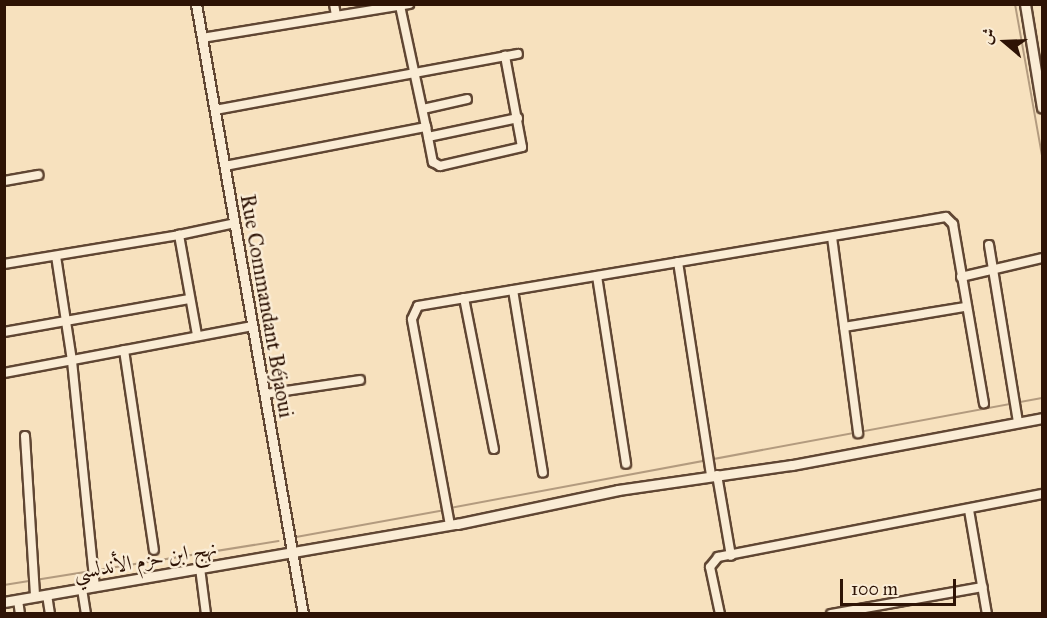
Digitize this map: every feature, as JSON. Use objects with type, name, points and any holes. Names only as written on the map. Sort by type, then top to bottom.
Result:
[{"type":"street","name":"Rue Commandant Béjaoui","points":[[196,4],[303,614]]},
{"type":"street","points":[[334,4],[336,15]]},
{"type":"street","points":[[1025,4],[1042,108]]},
{"type":"street","points":[[202,38],[386,6],[404,5],[414,72],[433,162],[440,166],[522,147],[505,56]]},
{"type":"street","points":[[215,110],[518,54]]},
{"type":"street","points":[[423,109],[467,99]]},
{"type":"street","points":[[428,137],[518,118]]},
{"type":"street","points":[[225,166],[426,127]]},
{"type":"street","points":[[4,181],[38,175]]},
{"type":"street","points":[[450,525],[412,319],[418,306],[946,218],[953,224],[965,307],[984,403]]},
{"type":"street","points":[[4,264],[179,235],[235,223]]},
{"type":"street","points":[[179,235],[197,335]]},
{"type":"street","points":[[832,237],[858,433]]},
{"type":"street","points":[[989,245],[1018,423]]},
{"type":"street","points":[[56,256],[72,361],[95,587]]},
{"type":"street","points":[[961,277],[1042,258]]},
{"type":"street","points":[[678,262],[709,461],[731,556]]},
{"type":"street","points":[[597,276],[626,464]]},
{"type":"street","points":[[513,290],[543,473]]},
{"type":"street","points":[[464,298],[494,449]]},
{"type":"street","points":[[4,332],[189,299]]},
{"type":"street","points":[[844,327],[965,307]]},
{"type":"street","points":[[4,373],[253,326]]},
{"type":"street","points":[[124,350],[154,550]]},
{"type":"street","points":[[264,394],[360,380]]},
{"type":"street","name":"نهج ابن حزم الأندلسي","points":[[4,602],[450,525],[618,490],[792,465],[1042,418]]},
{"type":"street","points":[[25,436],[35,596]]},
{"type":"street","points":[[720,614],[710,567],[718,557],[1042,494]]},
{"type":"street","points":[[969,510],[987,614]]},
{"type":"street","points":[[200,568],[206,614]]},
{"type":"street","points":[[835,613],[983,587]]},
{"type":"street","points":[[82,589],[86,614]]},
{"type":"street","points":[[47,595],[50,614]]},
{"type":"street","points":[[18,600],[20,614]]},
{"type":"waterway","points":[[1015,4],[1042,155]]},
{"type":"waterway","points":[[450,508],[1042,398]]},
{"type":"waterway","points":[[296,537],[444,510]]},
{"type":"waterway","points":[[4,585],[278,541]]}]
